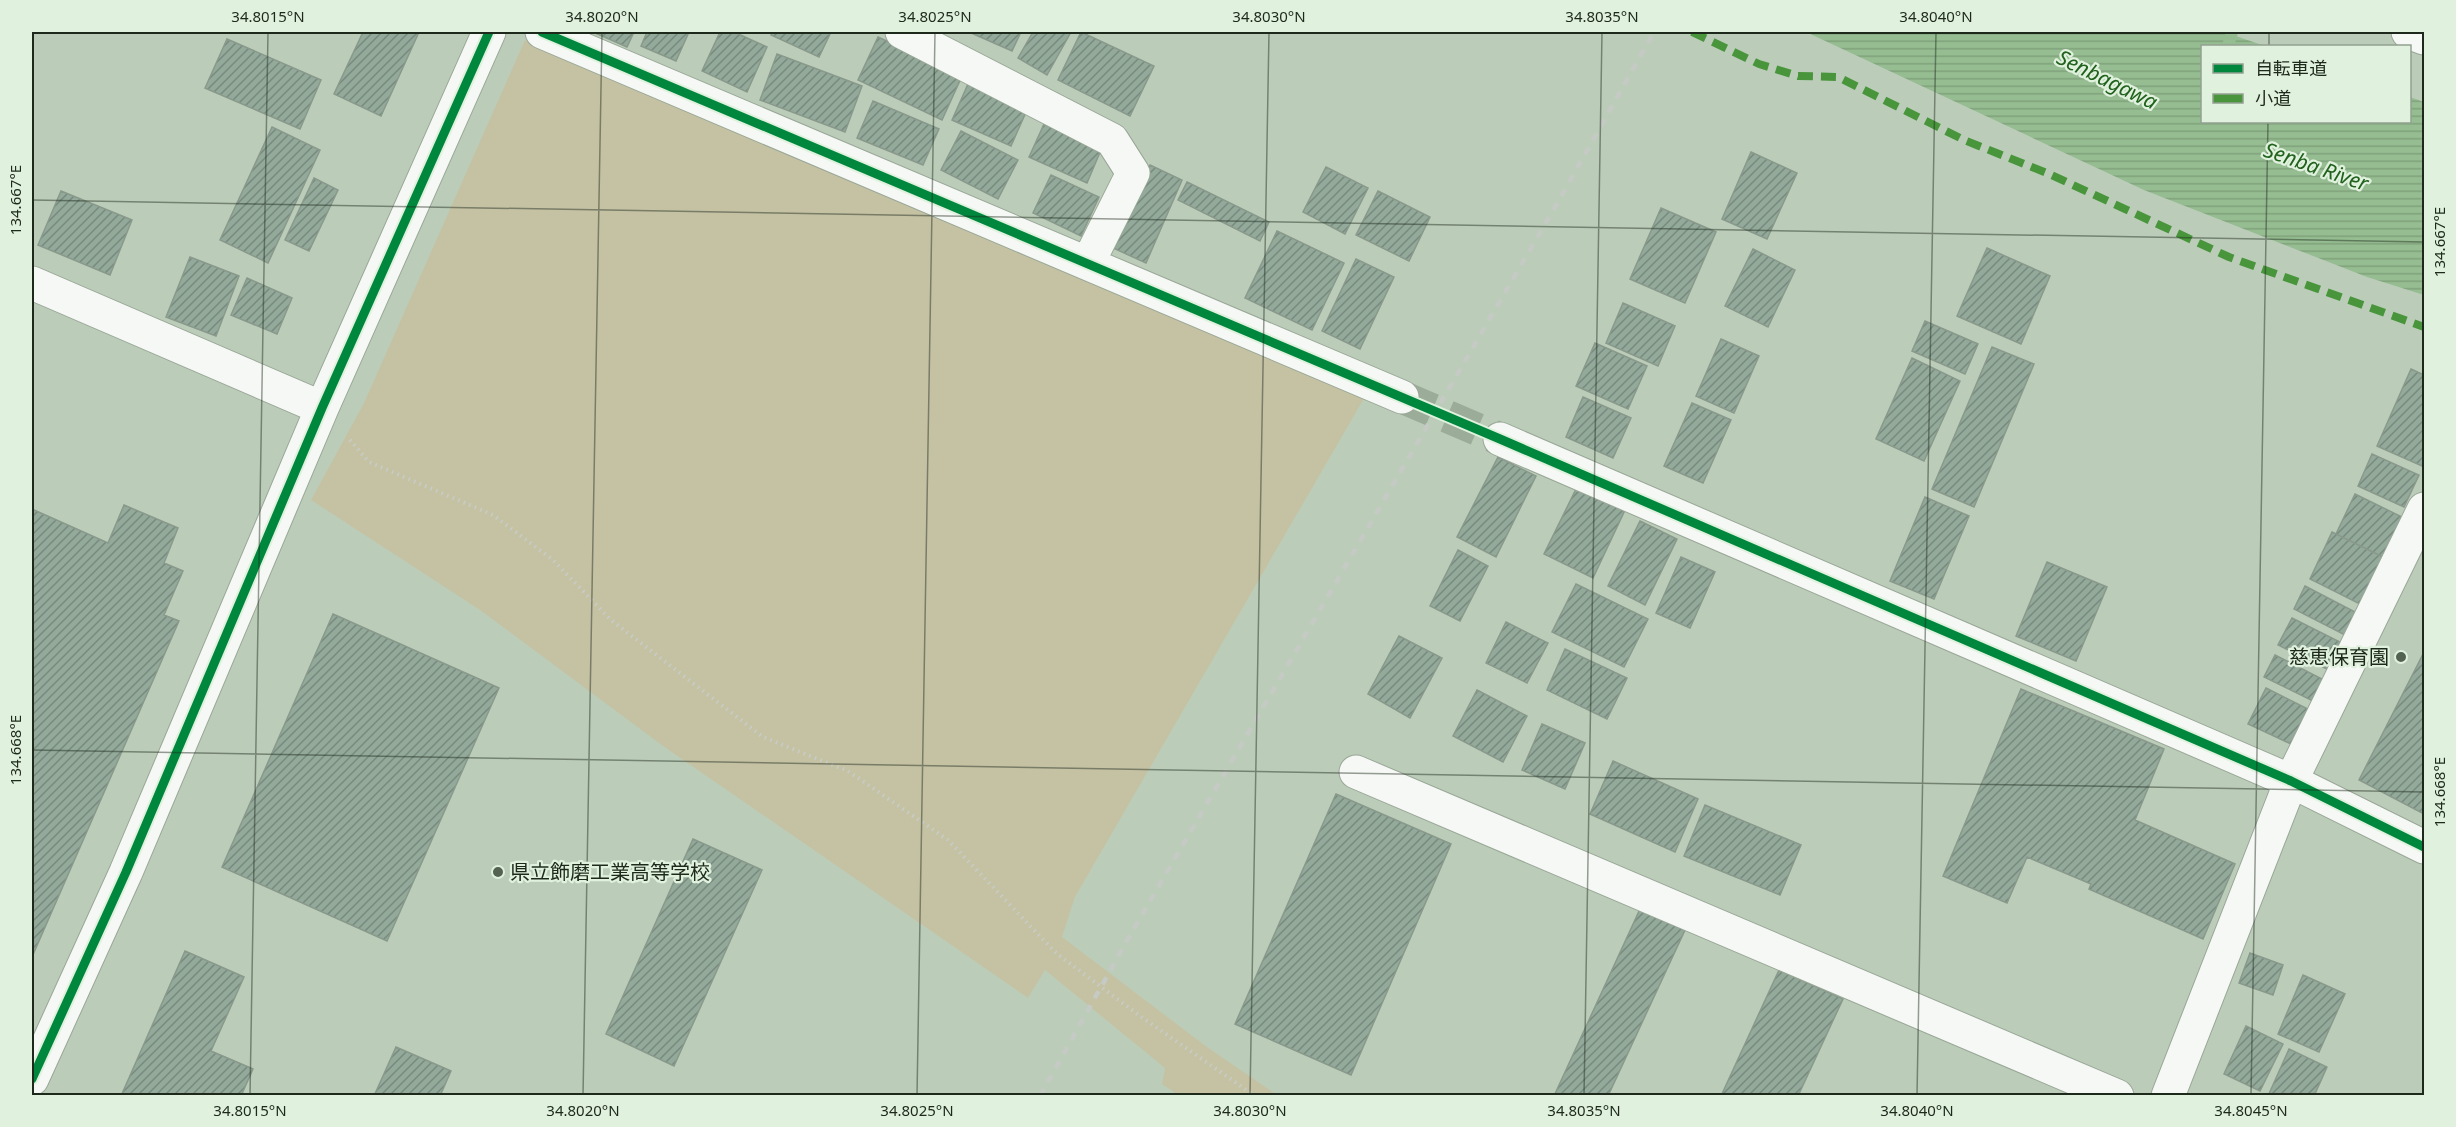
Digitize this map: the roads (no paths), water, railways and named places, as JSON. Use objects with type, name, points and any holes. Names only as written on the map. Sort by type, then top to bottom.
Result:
[{"type":"street","points":[[33,1070],[126,872],[322,408],[489,32]]},
{"type":"street","points":[[542,32],[1402,397]]},
{"type":"street","points":[[902,32],[1112,140],[1133,173],[1088,263]]},
{"type":"street","points":[[2408,32],[2424,38]]},
{"type":"street","points":[[32,283],[322,408]]},
{"type":"street","points":[[1500,439],[2291,781],[2424,847]]},
{"type":"street","points":[[2168,1095],[2291,781],[2424,509]]},
{"type":"street","points":[[1356,772],[2117,1095]]},
{"type":"water","points":[[1806,32],[2224,32],[2262,45],[2201,45],[2201,123],[2411,123],[2411,97],[2424,102],[2424,295],[2367,277],[2144,190]]},
{"type":"waterway","points":[[2228,45],[2232,32]]},
{"type":"tunnel","points":[[1402,397],[1500,439]]},
{"type":"railway","points":[[1040,1096],[1125,944],[1559,200],[1654,32]]},
{"type":"place","name":"慈恵保育園","points":[[2401,657]]},
{"type":"place","name":"県立飾磨工業高等学校","points":[[498,872]]},
{"type":"water label","name":"Senbagawa","points":[[2107,80]]},
{"type":"water label","name":"Senba River","points":[[2316,167]]}]
